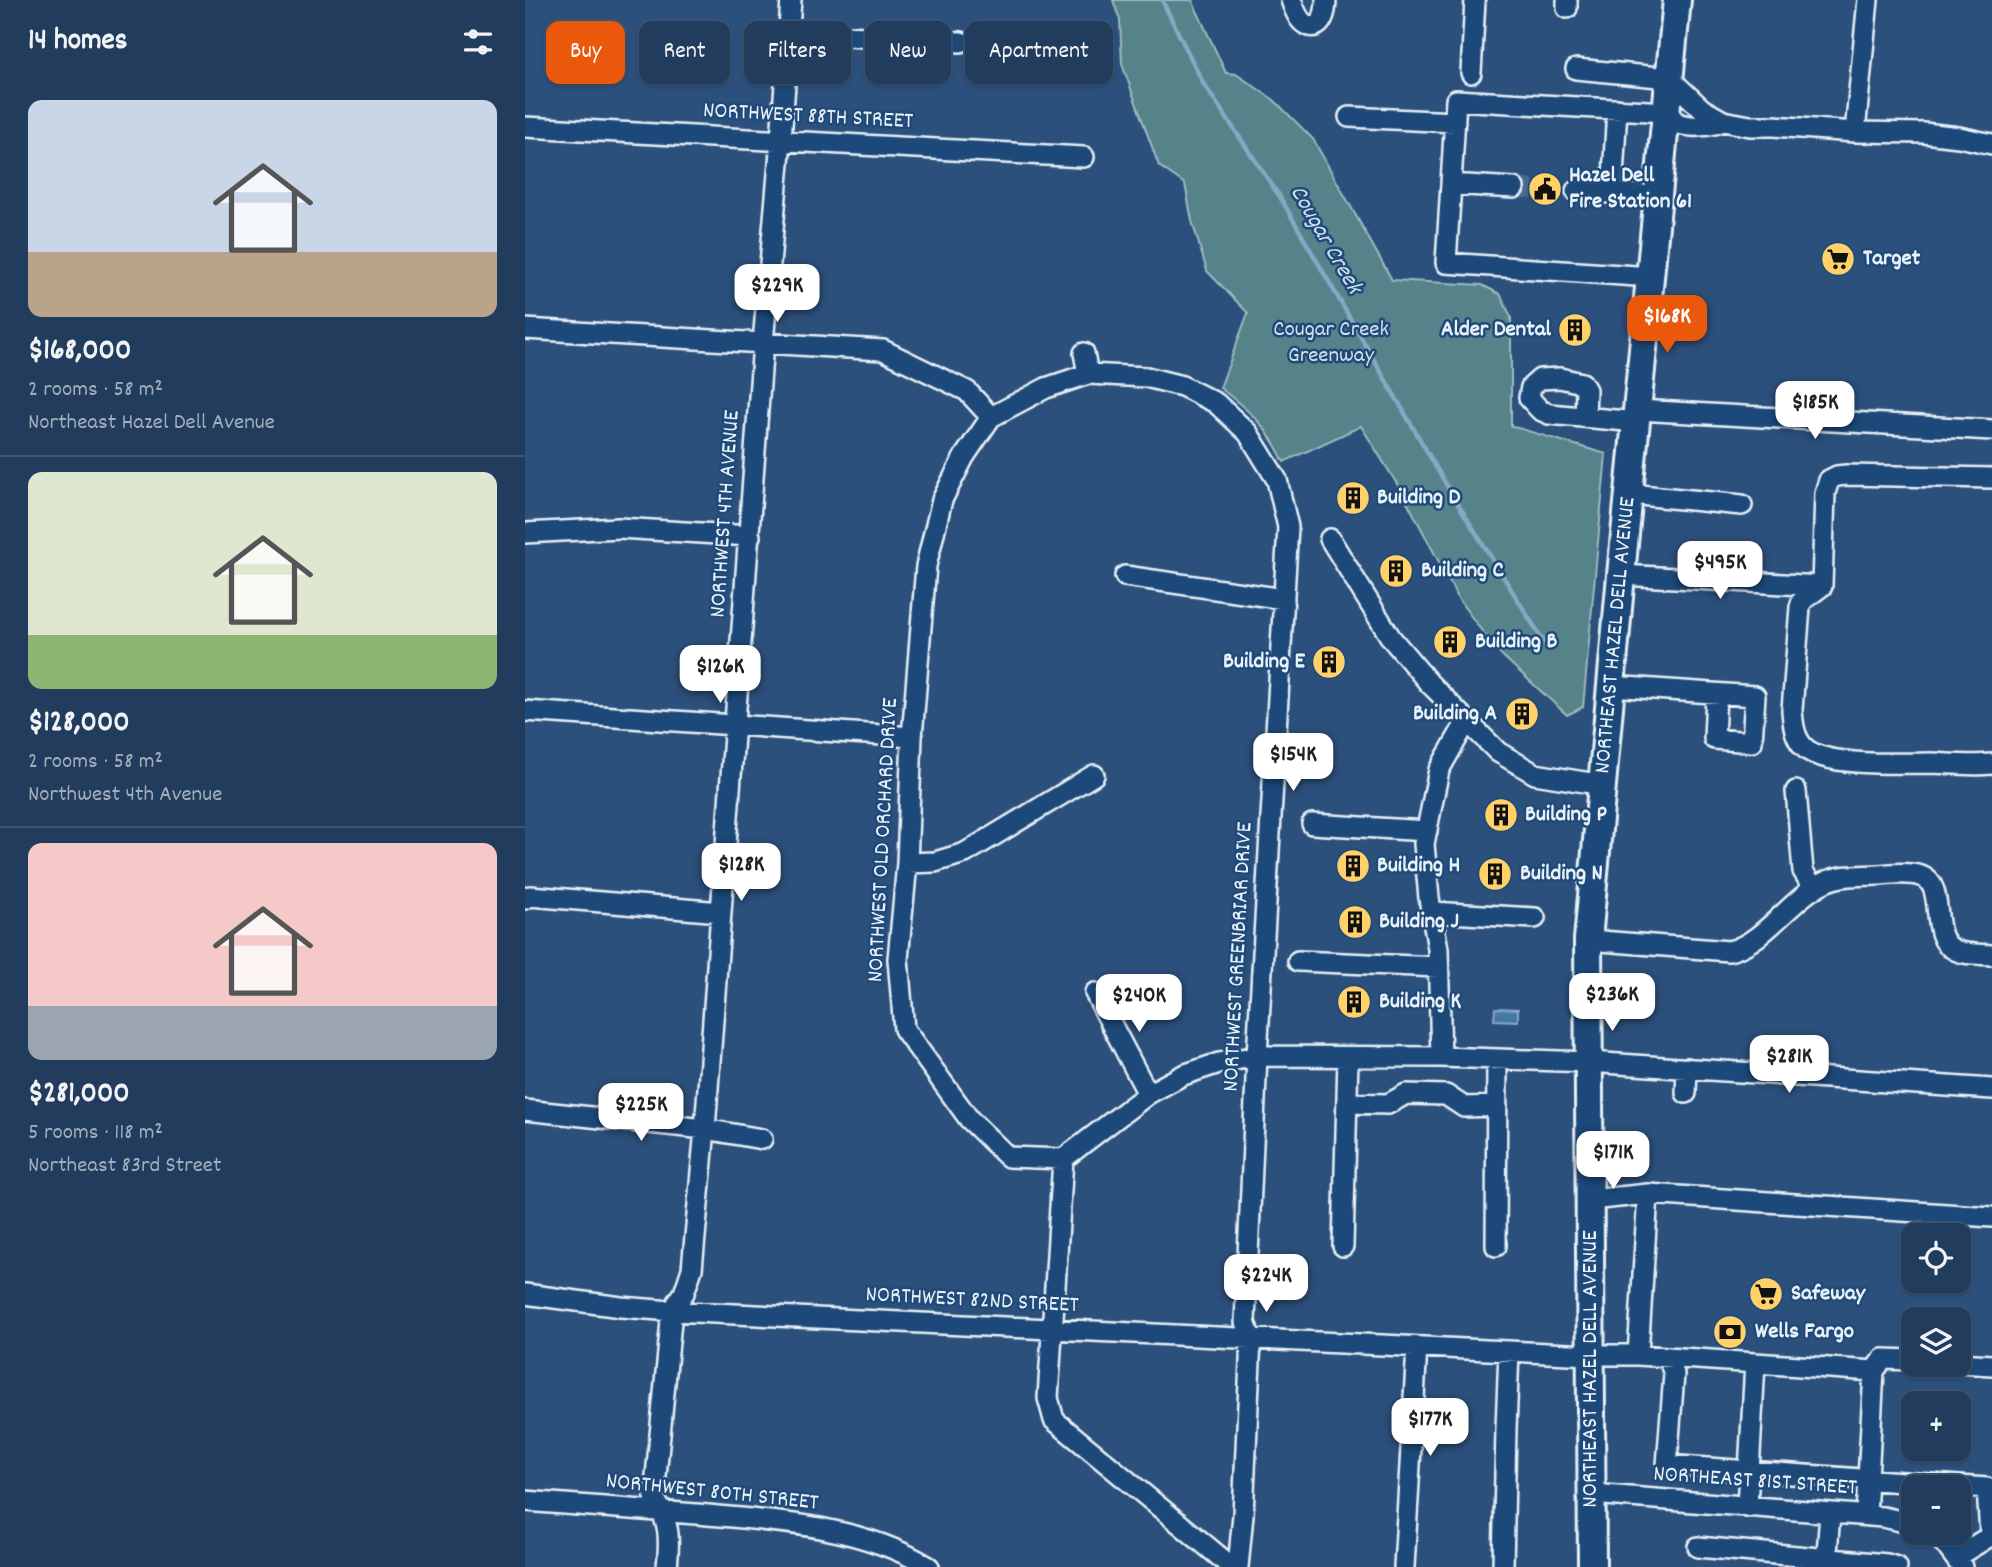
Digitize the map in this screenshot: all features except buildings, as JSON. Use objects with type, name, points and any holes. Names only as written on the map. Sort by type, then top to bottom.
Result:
[{"type":"main road","name":"NORTHEAST HAZEL DELL AVENUE","points":[[1592,1567],[1588,940],[1677,0]]},
{"type":"street","name":"NORTHWEST 4TH AVENUE","points":[[789,21],[790,0]]},
{"type":"street","points":[[1291,0],[1304,24],[1313,26],[1321,23],[1325,15],[1326,0]]},
{"type":"street","points":[[1471,73],[1475,0]]},
{"type":"street","points":[[1854,132],[1868,0]]},
{"type":"street","points":[[851,36],[961,42]]},
{"type":"street","points":[[1576,69],[1669,78],[1702,109],[1723,121],[1750,126],[1924,133],[1959,137],[1992,145]]},
{"type":"street","name":"NORTHWEST 4TH AVENUE","points":[[667,1567],[670,1536],[655,1497],[672,1311],[684,1293],[692,1269],[705,1129],[785,84]]},
{"type":"street","points":[[1651,277],[1446,263],[1456,100],[1666,112],[1679,124],[1711,126],[1723,121]]},
{"type":"street","points":[[1612,193],[1616,109]]},
{"type":"street","points":[[1349,117],[1455,122]]},
{"type":"street","name":"NORTHWEST 88TH STREET","points":[[528,131],[781,139],[1084,157]]},
{"type":"street","points":[[1451,184],[1514,188]]},
{"type":"street","points":[[1576,191],[1658,196]]},
{"type":"street","points":[[525,329],[883,350],[967,391],[991,417]]},
{"type":"street","points":[[1084,354],[1088,374]]},
{"type":"street","name":"NORTHWEST GREENBRIAR DRIVE","points":[[991,417],[1046,388],[1088,374],[1146,377],[1182,386],[1216,403],[1248,433],[1277,480],[1288,527],[1257,1056],[1245,1322],[1251,1339],[1238,1567]]},
{"type":"street","points":[[1585,417],[1638,416],[1992,430]]},
{"type":"street","name":"NORTHWEST OLD ORCHARD DRIVE","points":[[991,417],[964,457],[942,500],[926,566],[912,737],[907,863],[898,959],[904,1029],[969,1119],[1008,1157],[1063,1159]]},
{"type":"street","points":[[1822,586],[1825,493],[1829,480],[1846,475],[1992,478]]},
{"type":"street","points":[[1630,494],[1742,505]]},
{"type":"street","points":[[525,533],[619,528],[750,536]]},
{"type":"street","points":[[1330,539],[1391,638],[1429,683],[1498,752],[1535,774],[1603,785]]},
{"type":"street","points":[[1621,575],[1822,586]]},
{"type":"street","points":[[1125,576],[1284,599]]},
{"type":"street","points":[[1822,586],[1802,601],[1798,616],[1792,710],[1793,725],[1805,748],[1837,759],[1862,762],[1992,764]]},
{"type":"street","points":[[1611,686],[1716,694]]},
{"type":"street","points":[[525,711],[912,737]]},
{"type":"street","points":[[1441,1057],[1438,949],[1424,844],[1439,770],[1467,721]]},
{"type":"street","points":[[907,863],[935,862],[965,853],[1094,775]]},
{"type":"street","points":[[1796,791],[1803,870],[1814,889]]},
{"type":"street","points":[[1312,824],[1427,831]]},
{"type":"street","points":[[1588,940],[1729,951],[1738,949],[1814,889],[1836,878],[1922,876],[1931,883],[1934,891],[1941,937],[1947,946],[1961,953],[1992,955]]},
{"type":"street","points":[[525,899],[530,896],[720,912]]},
{"type":"street","points":[[1432,912],[1535,918]]},
{"type":"street","points":[[1297,961],[1438,967]]},
{"type":"street","points":[[1095,993],[1148,1094]]},
{"type":"street","points":[[1232,1567],[1054,1420],[1048,1398],[1063,1159],[1148,1094],[1183,1075],[1219,1063],[1257,1056],[1441,1057],[1589,1062],[1992,1089]]},
{"type":"street","points":[[1343,1246],[1348,1057]]},
{"type":"street","points":[[1496,1246],[1497,1059]]},
{"type":"street","points":[[1686,1093],[1687,1069]]},
{"type":"street","points":[[1347,1103],[1388,1104],[1406,1094],[1446,1094],[1464,1107],[1497,1106]]},
{"type":"street","points":[[525,1110],[705,1129],[762,1139]]},
{"type":"street","points":[[1638,1355],[1649,1194]]},
{"type":"street","points":[[1590,1200],[1649,1194],[1992,1217]]},
{"type":"street","name":"NORTHWEST 82ND STREET","points":[[525,1294],[672,1311],[1591,1355],[1638,1355],[1874,1371]]},
{"type":"street","points":[[1404,1567],[1417,1347]]},
{"type":"street","points":[[1503,1567],[1509,1351]]},
{"type":"street","points":[[1668,1357],[1674,1374],[1667,1465],[1987,1488],[1991,1535],[1959,1562],[1946,1545]]},
{"type":"street","points":[[1866,1515],[1874,1371],[1883,1359],[1901,1360]]},
{"type":"street","points":[[1747,1507],[1755,1363]]},
{"type":"street","points":[[1971,1364],[1992,1365]]},
{"type":"street","name":"NORTHEAST 81ST STREET","points":[[1592,1494],[1866,1515],[1901,1520]]},
{"type":"street","name":"NORTHWEST 80TH STREET","points":[[525,1501],[817,1527],[863,1538],[929,1567]]},
{"type":"street","points":[[1826,1563],[1830,1513]]},
{"type":"street","points":[[1698,1547],[1826,1563],[1887,1564],[1897,1567]]},
{"type":"green space","name":"Cougar Creek Greenway","points":[[1113,0],[1192,0],[1226,73],[1236,74],[1274,100],[1313,139],[1392,280],[1482,285],[1500,294],[1511,317],[1511,426],[1606,454],[1583,707],[1567,715],[1496,650],[1459,600],[1402,492],[1361,426],[1284,462],[1257,420],[1220,388],[1248,313],[1207,271],[1192,221],[1185,184],[1159,166],[1122,64],[1120,20]]},
{"type":"water","points":[[1495,1008],[1518,1009],[1518,1021],[1494,1020]]},
{"type":"waterway","name":"Cougar Creek","points":[[1162,0],[1203,83],[1280,197],[1448,488],[1544,642]]},
{"type":"tunnel","points":[[1514,188],[1576,191]]},
{"type":"place","name":"Hazel Dell Fire Station 61","points":[[1545,189]]},
{"type":"place","name":"Target","points":[[1838,259]]},
{"type":"place","name":"Alder Dental","points":[[1575,330]]},
{"type":"place","name":"Building D","points":[[1353,498]]},
{"type":"place","name":"Building C","points":[[1396,571]]},
{"type":"place","name":"Building B","points":[[1450,642]]},
{"type":"place","name":"Building E","points":[[1329,662]]},
{"type":"place","name":"Building A","points":[[1522,714]]},
{"type":"place","name":"Building P","points":[[1501,815]]},
{"type":"place","name":"Building H","points":[[1353,866]]},
{"type":"place","name":"Building N","points":[[1495,874]]},
{"type":"place","name":"Building J","points":[[1355,922]]},
{"type":"place","name":"Building K","points":[[1354,1002]]},
{"type":"place","name":"Safeway","points":[[1766,1294]]},
{"type":"place","name":"Wells Fargo","points":[[1730,1332]]}]
